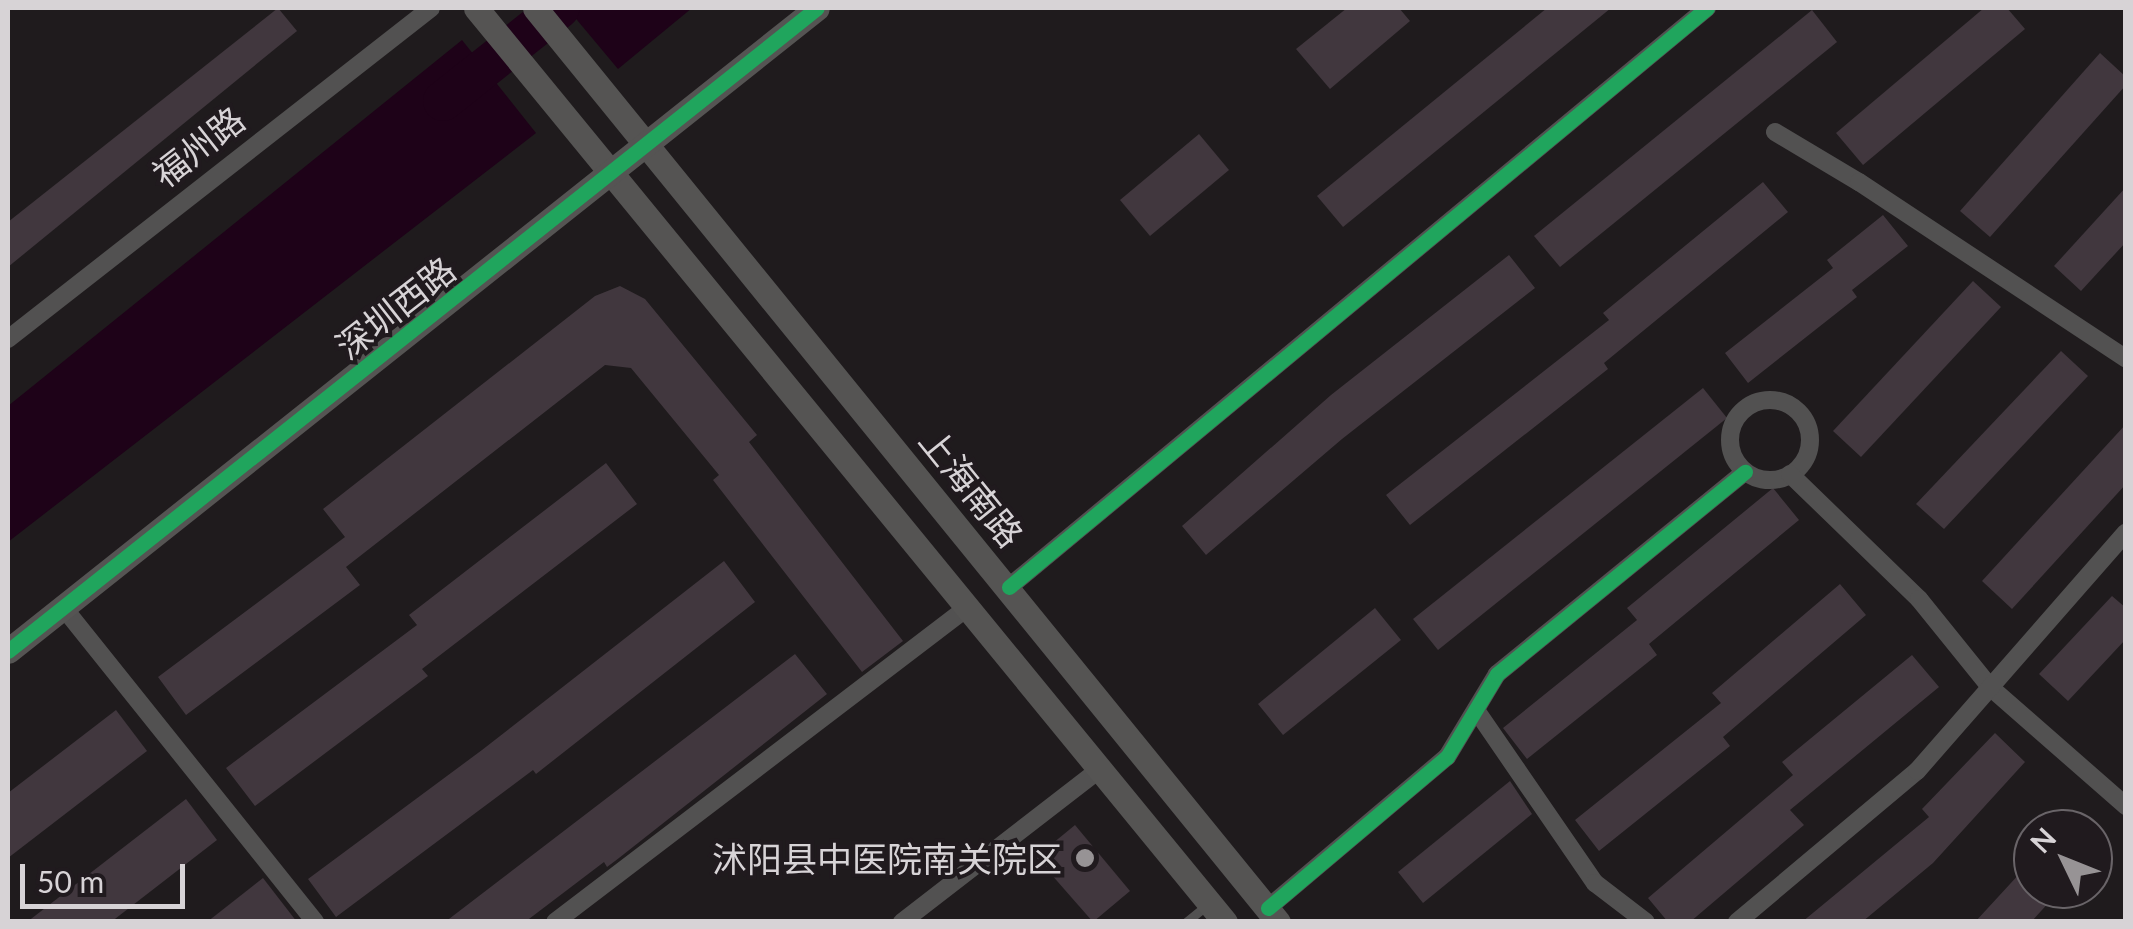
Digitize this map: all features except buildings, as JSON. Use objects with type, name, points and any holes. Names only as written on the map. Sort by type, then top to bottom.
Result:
[{"type":"main road","points":[[476,8],[1218,912]]},
{"type":"main road","name":"上海南路","points":[[534,8],[1273,915]]},
{"type":"main road","name":"深圳西路","points":[[8,651],[817,8]]},
{"type":"street","name":"福州路","points":[[8,339],[431,8]]},
{"type":"street","points":[[1009,588],[1708,8]]},
{"type":"street","points":[[1775,132],[1859,182],[2126,359]]},
{"type":"street","points":[[1779,401],[1801,415],[1808,427],[1807,454],[1790,474],[1767,480],[1746,472],[1731,450],[1734,423],[1752,404],[1779,401]]},
{"type":"street","points":[[1273,915],[1447,757],[1498,674],[1746,472]]},
{"type":"street","points":[[1790,474],[1920,599],[1990,686],[2126,806]]},
{"type":"street","points":[[1737,922],[1917,772],[2126,532]]},
{"type":"street","points":[[63,607],[315,922]]},
{"type":"street","points":[[555,922],[968,608]]},
{"type":"street","points":[[1476,710],[1594,883],[1646,922]]},
{"type":"street","points":[[902,922],[1100,768]]},
{"type":"lane","points":[[1186,922],[1218,912]]},
{"type":"shaded area","points":[[567,8],[692,8],[618,69]]},
{"type":"shaded area","points":[[462,40],[536,133],[8,542],[8,406]]},
{"type":"waterway","points":[[443,101],[560,8]]},
{"type":"cycle path","points":[[8,651],[817,8]]},
{"type":"cycle path","points":[[1009,587],[1707,8]]},
{"type":"cycle path","points":[[1268,908],[1447,757],[1497,674],[1745,472]]},
{"type":"place","name":"沭阳县中医院南关院区","points":[[1085,858]]}]
